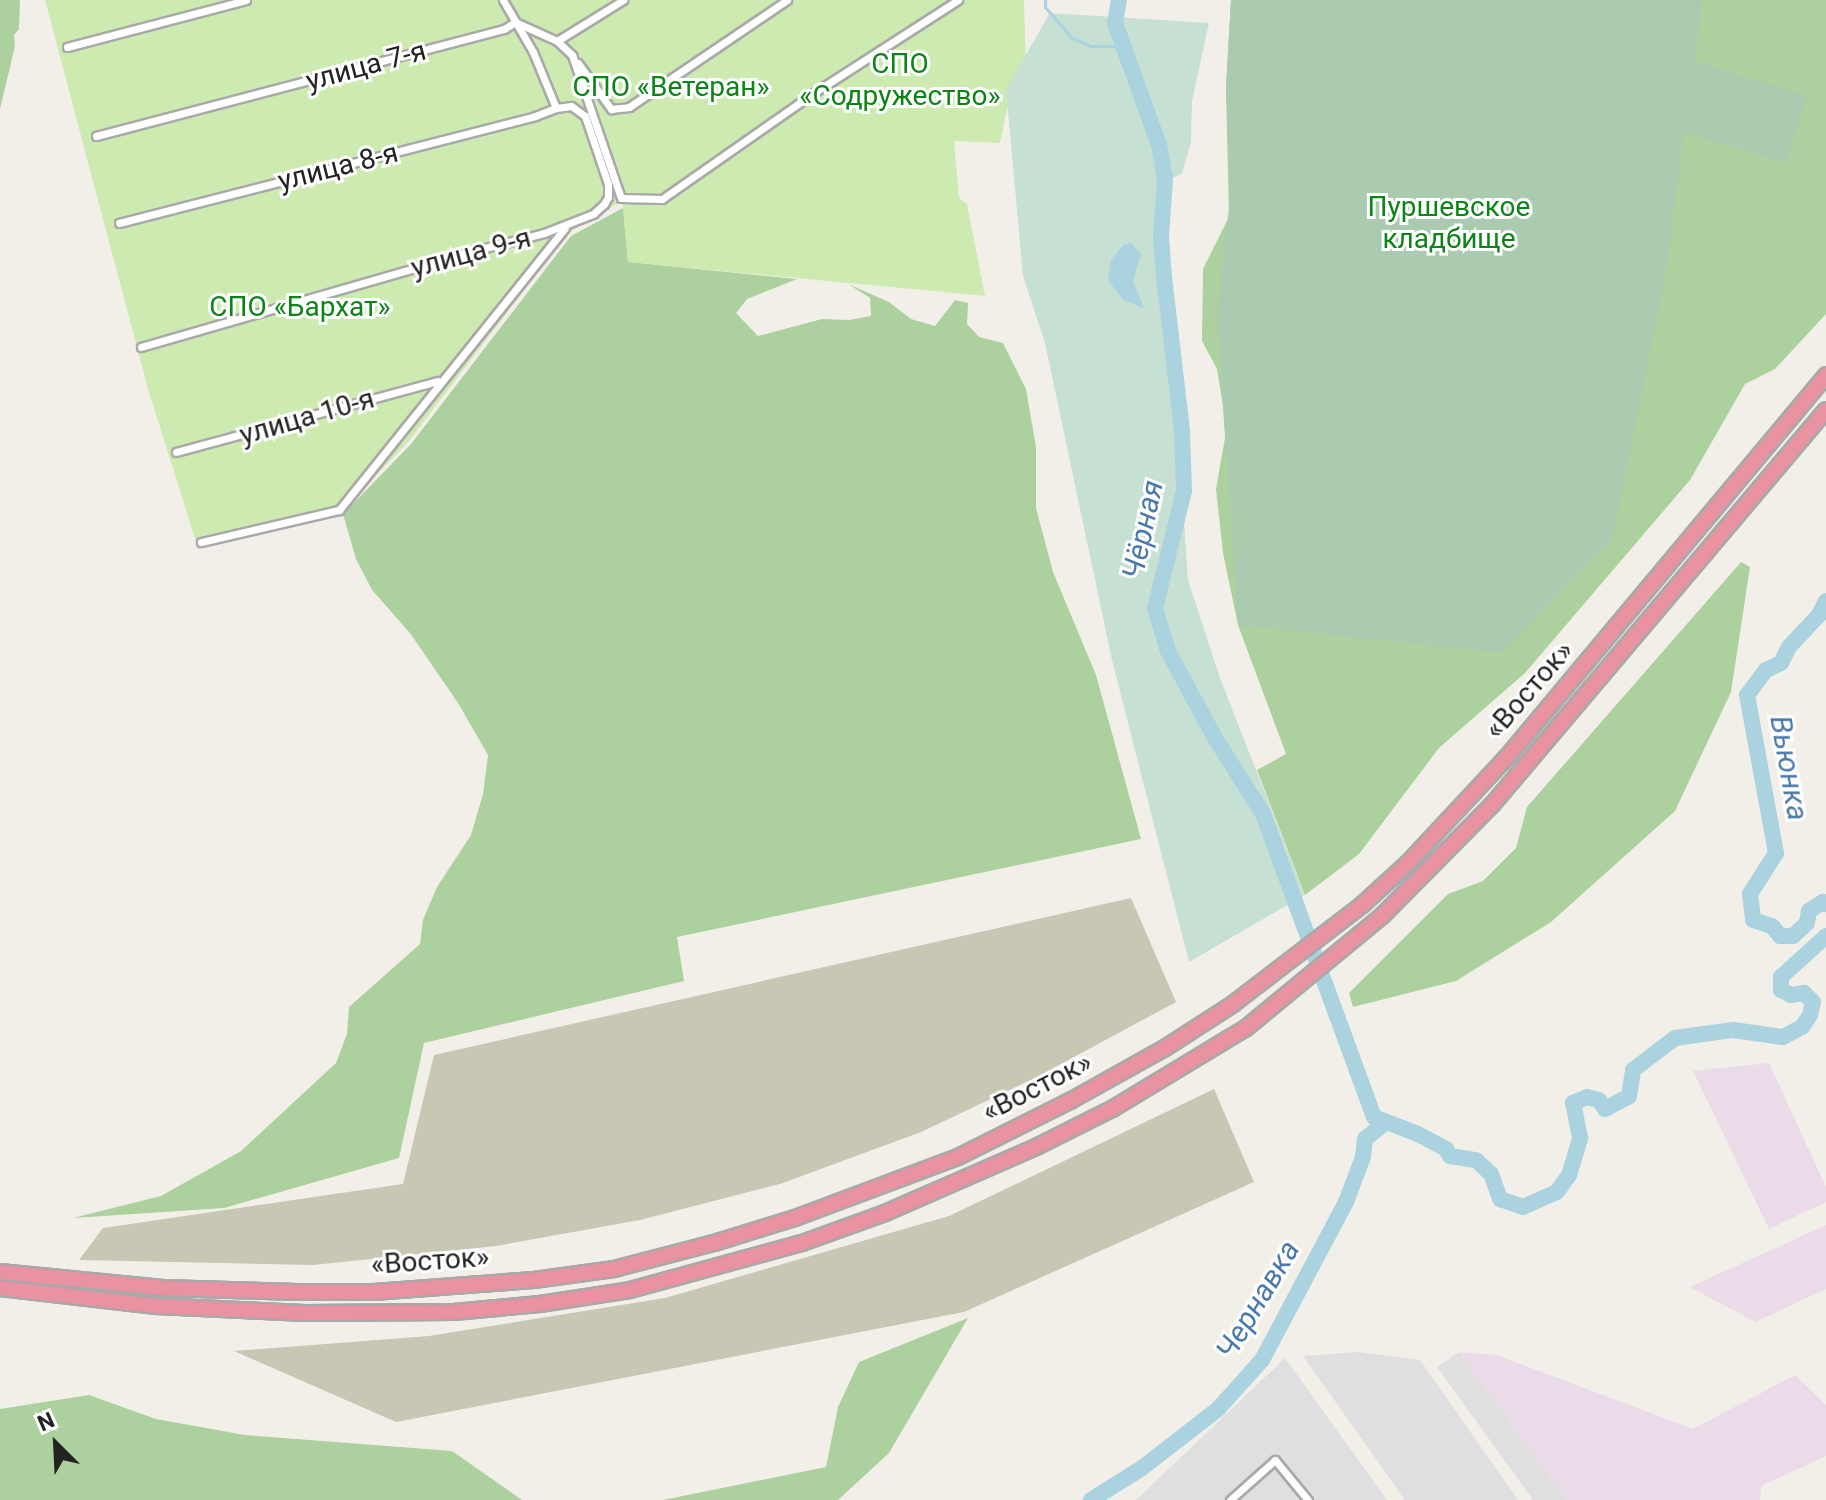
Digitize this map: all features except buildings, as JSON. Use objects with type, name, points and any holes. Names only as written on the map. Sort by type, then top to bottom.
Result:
[{"type":"highway","name":"«Восток»","points":[[0,1272],[163,1288],[328,1292],[452,1287],[614,1269],[795,1218],[958,1157],[1070,1101],[1165,1048],[1282,968],[1408,863],[1507,757],[1826,375]]},
{"type":"highway","name":"«Восток»","points":[[0,1288],[156,1306],[320,1313],[454,1312],[540,1304],[630,1290],[802,1243],[961,1182],[1112,1109],[1175,1073],[1246,1028],[1382,916],[1492,805],[1826,410]]},
{"type":"street","points":[[67,47],[246,0]]},
{"type":"street","points":[[503,0],[533,52],[556,108]]},
{"type":"street","points":[[557,41],[623,0]]},
{"type":"street","points":[[515,22],[557,41],[572,55],[611,109],[629,107],[787,0]]},
{"type":"street","points":[[572,55],[621,198],[648,200],[674,194],[812,94],[958,0]]},
{"type":"street","name":"улица 7-я","points":[[96,136],[504,29],[515,22]]},
{"type":"street","name":"улица 9-я","points":[[141,347],[566,226],[593,214],[608,197],[608,184],[585,116],[571,106],[556,108]]},
{"type":"street","name":"улица 8-я","points":[[119,223],[556,108]]},
{"type":"street","points":[[201,542],[339,510],[438,381],[566,226]]},
{"type":"street","name":"улица 10-я","points":[[176,452],[438,381]]},
{"type":"street","points":[[1230,1500],[1275,1460],[1308,1500]]},
{"type":"shaded area","points":[[1050,13],[1209,23],[1192,101],[1191,142],[1182,174],[1164,181],[1165,289],[1179,368],[1178,436],[1188,580],[1220,678],[1305,895],[1189,962],[1112,660],[1045,343],[1023,276],[1006,89]]},
{"type":"shaded area","points":[[1131,898],[1176,1002],[1035,1078],[921,1132],[783,1183],[640,1220],[496,1246],[313,1265],[79,1260],[103,1228],[403,1184],[434,1055]]},
{"type":"shaded area","points":[[1769,1063],[1826,1187],[1826,1202],[1769,1229],[1693,1071]]},
{"type":"shaded area","points":[[1214,1089],[1254,1182],[964,1312],[396,1422],[234,1351],[429,1336],[665,1298],[949,1216]]},
{"type":"shaded area","points":[[1826,1225],[1826,1289],[1755,1322],[1690,1287]]},
{"type":"shaded area","points":[[1359,1352],[1420,1360],[1518,1500],[1405,1500],[1303,1356]]},
{"type":"shaded area","points":[[1459,1352],[1567,1500],[1533,1500],[1437,1367]]},
{"type":"shaded area","points":[[1459,1352],[1497,1355],[1693,1429],[1795,1375],[1826,1405],[1826,1456],[1761,1486],[1760,1500],[1567,1500]]},
{"type":"shaded area","points":[[1285,1358],[1387,1500],[1136,1500]]},
{"type":"green space","points":[[0,0],[20,0],[19,29],[14,35],[15,46],[0,109]]},
{"type":"green space","points":[[45,0],[1024,0],[1026,68],[1011,91],[1000,143],[954,141],[959,198],[967,204],[985,296],[628,262],[623,208],[621,199],[617,198],[618,203],[567,234],[409,441],[337,516],[198,548],[148,389]]},
{"type":"green space","name":"Пуршевское кладбище","points":[[1231,0],[1826,0],[1826,314],[1775,369],[1745,384],[1690,480],[1525,673],[1439,748],[1359,854],[1305,895],[1257,770],[1286,754],[1238,625],[1223,553],[1216,489],[1225,438],[1223,406],[1217,369],[1202,341],[1203,269],[1229,217],[1226,87]]},
{"type":"green space","name":"Пуршевское кладбище","points":[[1231,0],[1702,0],[1695,61],[1807,96],[1786,163],[1684,132],[1666,271],[1612,540],[1501,653],[1238,625],[1217,314],[1230,200],[1226,87]]},
{"type":"green space","points":[[623,208],[628,262],[797,279],[747,299],[736,313],[758,336],[822,319],[849,320],[871,316],[870,298],[848,284],[889,302],[911,319],[935,326],[955,300],[968,303],[967,324],[979,337],[1003,343],[1026,389],[1036,447],[1036,508],[1053,572],[1096,675],[1141,839],[677,937],[684,981],[424,1043],[399,1158],[224,1208],[73,1218],[161,1196],[241,1151],[336,1063],[347,1034],[349,1007],[420,944],[423,920],[437,887],[471,835],[483,794],[488,755],[458,703],[410,633],[372,590],[356,559],[343,514],[411,444],[571,236]]},
{"type":"green space","points":[[1741,562],[1750,567],[1731,692],[1675,811],[1551,922],[1456,981],[1353,1007],[1349,993],[1448,894],[1483,881],[1516,848],[1527,807]]},
{"type":"green space","points":[[968,1318],[889,1453],[838,1500],[663,1500],[826,1467],[838,1407],[859,1362]]},
{"type":"green space","points":[[89,1395],[156,1419],[245,1435],[452,1451],[522,1500],[0,1500],[0,1409]]},
{"type":"water","points":[[1131,243],[1141,254],[1133,281],[1144,308],[1123,300],[1108,280],[1111,260],[1123,245]]},
{"type":"waterway","points":[[1045,0],[1045,7],[1072,38],[1091,46],[1122,46]]},
{"type":"waterway","name":"Чёрная","points":[[1119,0],[1115,23],[1159,145],[1165,178],[1161,237],[1182,431],[1184,491],[1155,608],[1168,651],[1215,738],[1263,814],[1374,1117],[1418,1134],[1446,1149],[1450,1156],[1476,1160],[1491,1174],[1500,1199],[1523,1207],[1557,1192],[1569,1175],[1580,1138],[1573,1103],[1587,1097],[1599,1100],[1605,1109],[1629,1096],[1633,1070],[1675,1038],[1733,1030],[1783,1037],[1802,1027],[1810,1015],[1813,1002],[1804,993],[1791,995],[1781,990],[1781,977],[1826,936]]},
{"type":"waterway","name":"Вьюнка","points":[[1826,601],[1819,615],[1789,647],[1781,663],[1766,670],[1747,695],[1776,853],[1750,894],[1753,920],[1772,926],[1780,936],[1793,936],[1807,923],[1809,911],[1823,902],[1826,904]]},
{"type":"waterway","name":"Чернавка","points":[[1091,1500],[1142,1468],[1218,1409],[1262,1360],[1346,1202],[1363,1157],[1365,1139],[1386,1122]]},
{"type":"park label","name":"СПО «Содружество»","points":[[900,80]]},
{"type":"park label","name":"СПО «Ветеран»","points":[[671,87]]},
{"type":"park label","name":"СПО «Бархат»","points":[[300,307]]}]
